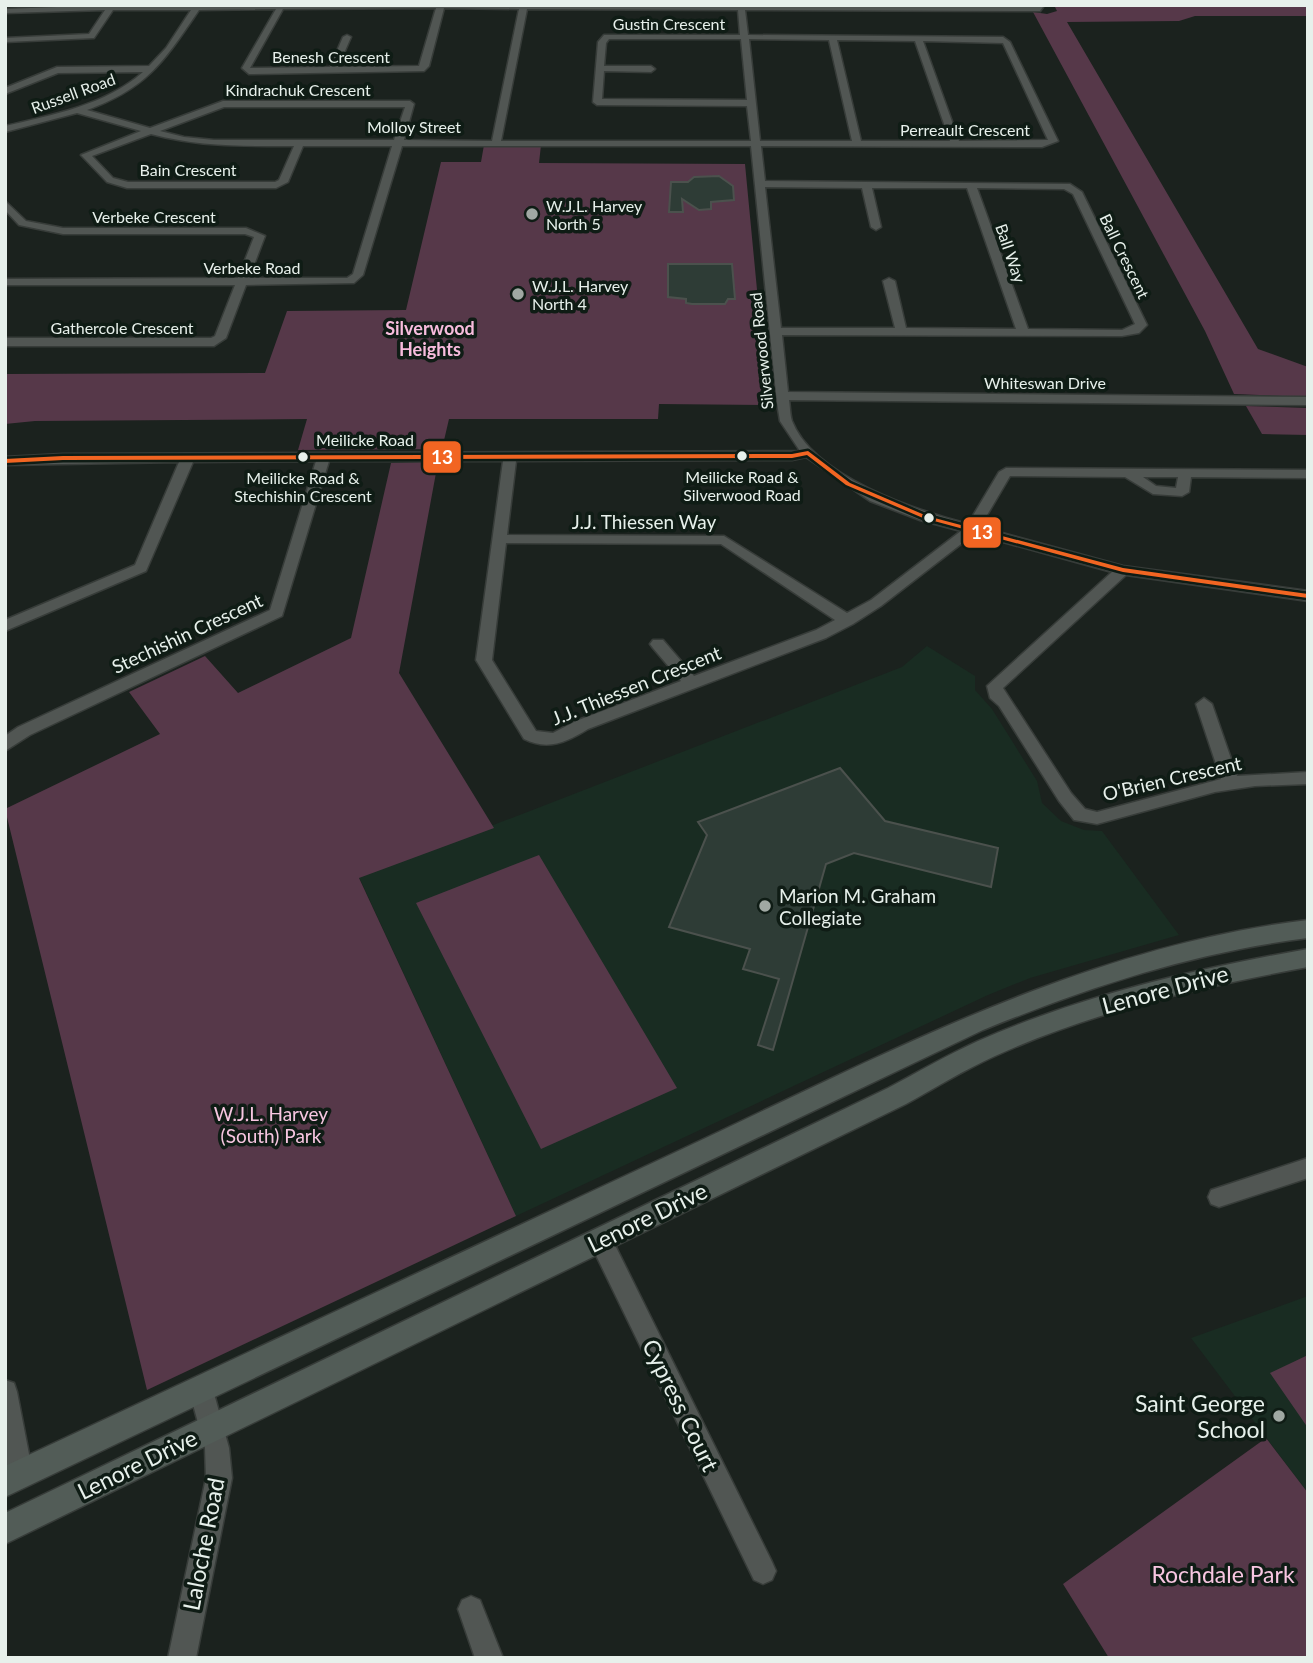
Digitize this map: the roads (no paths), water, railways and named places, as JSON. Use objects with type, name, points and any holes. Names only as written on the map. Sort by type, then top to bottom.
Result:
[{"type":"main road","name":"Lenore Drive","points":[[13,1478],[987,1018],[1059,988],[1132,967],[1205,947],[1308,929]]},
{"type":"main road","name":"Lenore Drive","points":[[5,1529],[212,1426],[897,1096],[986,1049],[1087,1009],[1159,987],[1308,958]]},
{"type":"street","points":[[5,40],[91,36],[111,6]]},
{"type":"street","points":[[5,11],[111,6],[902,6],[1040,9]]},
{"type":"street","name":"Russell Road","points":[[5,130],[77,110],[122,90],[152,69],[197,6]]},
{"type":"street","name":"Benesh Crescent","points":[[281,6],[246,68],[256,71],[421,69],[425,66],[441,6]]},
{"type":"street","points":[[496,142],[523,6]]},
{"type":"street","name":"Silverwood Road","points":[[741,6],[782,396],[786,421],[808,453],[848,484],[875,498],[972,529],[1123,570],[1308,596]]},
{"type":"street","points":[[333,70],[347,37]]},
{"type":"street","name":"Gustin Crescent","points":[[744,37],[607,37],[602,42],[596,99],[603,104],[751,103]]},
{"type":"street","name":"Perreault Crescent","points":[[744,37],[991,37],[1005,40],[1053,138],[1049,143],[1042,144],[755,142]]},
{"type":"street","points":[[832,37],[857,143]]},
{"type":"street","points":[[918,37],[955,143]]},
{"type":"street","points":[[600,68],[652,69]]},
{"type":"street","points":[[5,91],[57,70],[152,69]]},
{"type":"street","name":"Kindrachuk Crescent","points":[[149,131],[223,103],[406,103],[411,107],[398,142]]},
{"type":"street","name":"Molloy Street","points":[[77,110],[149,131],[197,141],[755,142]]},
{"type":"street","name":"Bain Crescent","points":[[149,131],[90,153],[87,159],[110,180],[127,185],[276,185],[283,182],[300,142]]},
{"type":"street","name":"Verbeke Road","points":[[10,283],[341,282],[355,279],[398,142]]},
{"type":"street","name":"Ball Crescent","points":[[761,184],[1059,185],[1077,192],[1141,326],[1135,331],[1122,332],[775,331]]},
{"type":"street","points":[[866,185],[876,227]]},
{"type":"street","name":"Ball Way","points":[[971,185],[1023,332]]},
{"type":"street","name":"Verbeke Crescent","points":[[5,204],[23,223],[63,231],[254,232],[260,236],[241,283]]},
{"type":"street","points":[[889,281],[901,331]]},
{"type":"street","points":[[5,293],[10,283]]},
{"type":"street","name":"Gathercole Crescent","points":[[5,342],[214,342],[220,338],[241,283]]},
{"type":"street","name":"Whiteswan Drive","points":[[782,396],[1308,401]]},
{"type":"street","name":"Meilicke Road","points":[[5,461],[324,456],[780,456],[808,453]]},
{"type":"street","name":"Stechishin Crescent","points":[[5,745],[24,731],[277,613],[324,456]]},
{"type":"street","name":"J.J. Thiessen Crescent","points":[[510,456],[484,660],[533,737],[550,740],[848,621],[876,603],[972,529]]},
{"type":"street","points":[[5,626],[141,568],[188,457]]},
{"type":"street","points":[[972,529],[1006,472],[1128,473],[1153,490],[1182,492],[1185,474],[1308,474]]},
{"type":"street","name":"J.J. Thiessen Way","points":[[499,539],[724,540],[848,621]]},
{"type":"street","name":"O'Brien Crescent","points":[[1123,570],[1011,673],[1000,678],[995,686],[996,694],[1005,702],[1065,797],[1080,815],[1097,818],[1231,783],[1308,778]]},
{"type":"street","points":[[658,644],[690,682]]},
{"type":"street","points":[[1204,704],[1231,783]]},
{"type":"street","points":[[1219,1197],[1308,1168]]},
{"type":"street","name":"Cypress Court","points":[[600,1239],[763,1571]]},
{"type":"street","name":"Laloche Road","points":[[182,1658],[219,1478],[212,1426],[201,1390]]},
{"type":"street","points":[[5,1392],[13,1478]]},
{"type":"street","points":[[471,1609],[489,1658]]},
{"type":"place","name":"W.J.L. Harvey North 5","points":[[532,214]]},
{"type":"place","name":"W.J.L. Harvey North 4","points":[[518,294]]},
{"type":"place","name":"Meilicke Road & Silverwood Road","points":[[742,456]]},
{"type":"place","name":"Meilicke Road & Stechishin Crescent","points":[[303,457]]},
{"type":"place","name":"Marion M. Graham Collegiate","points":[[765,906]]},
{"type":"place","name":"Saint George School","points":[[1279,1416]]},
{"type":"district","name":"Silverwood Heights","points":[[430,338]]},
{"type":"park label","name":"W.J.L. Harvey (South) Park","points":[[271,1124]]},
{"type":"park label","name":"Rochdale Park","points":[[1223,1574]]}]
